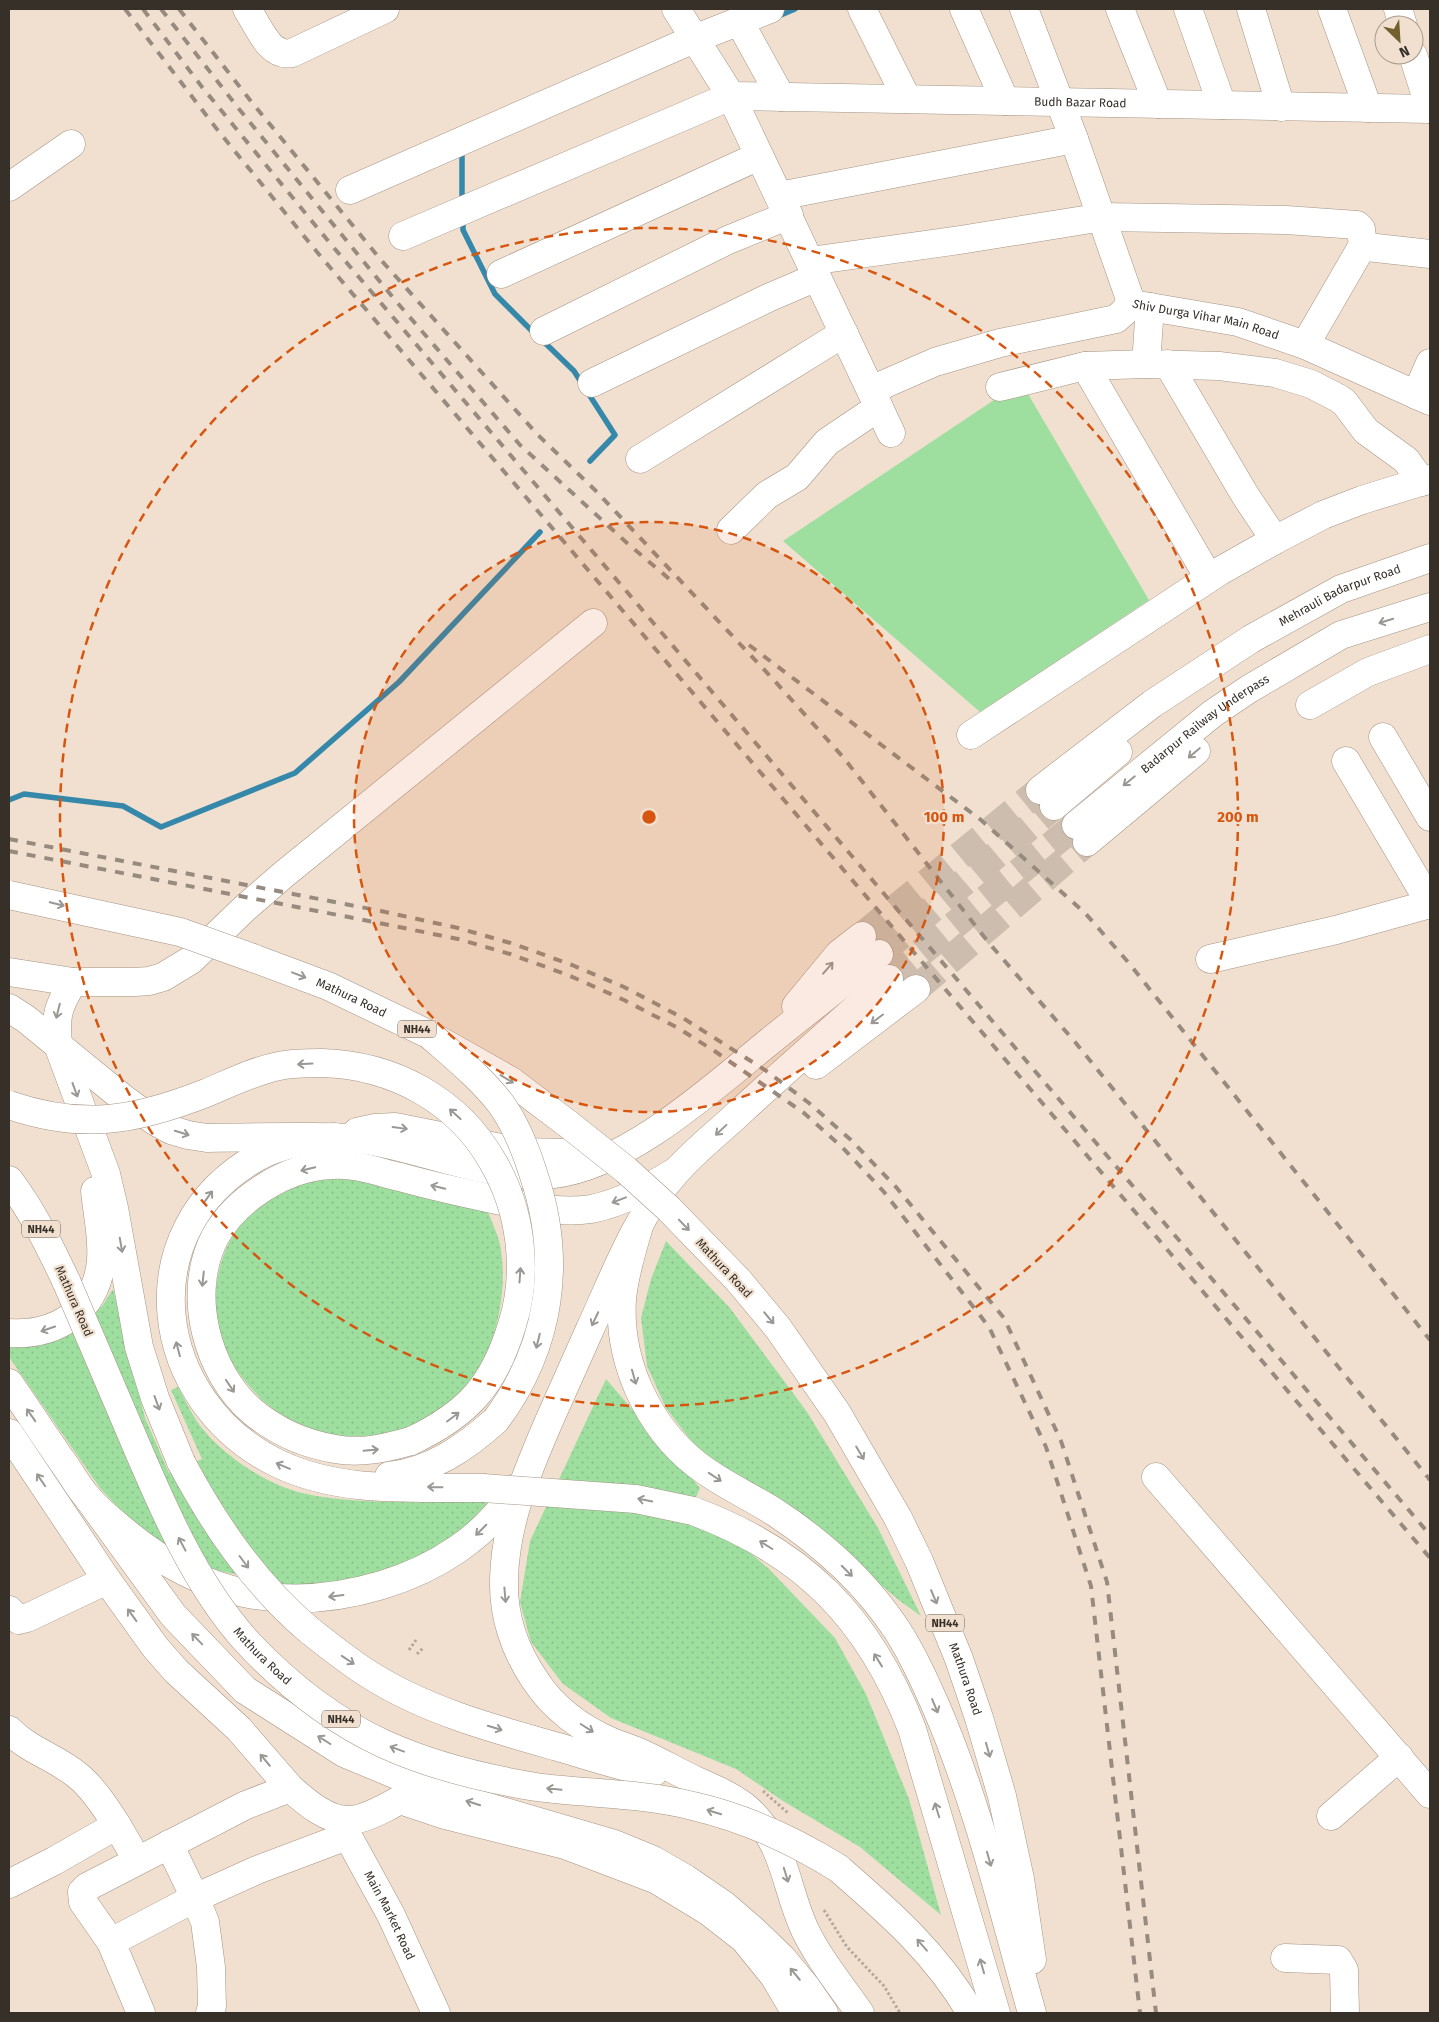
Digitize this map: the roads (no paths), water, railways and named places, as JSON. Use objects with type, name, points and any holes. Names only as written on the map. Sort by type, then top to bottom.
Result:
[{"type":"main road","points":[[247,9],[272,49],[284,54],[385,9]]},
{"type":"main road","points":[[676,9],[731,96],[891,433]]},
{"type":"main road","points":[[350,190],[742,27],[770,9]]},
{"type":"main road","points":[[862,9],[907,99]]},
{"type":"main road","points":[[964,9],[1005,101]]},
{"type":"main road","name":"Shiv Durga Vihar Main Road","points":[[1024,9],[1102,217],[1127,296],[1141,305],[1238,322],[1305,345],[1423,398]]},
{"type":"main road","points":[[1120,9],[1158,104]]},
{"type":"main road","points":[[1188,9],[1222,106]]},
{"type":"main road","points":[[1251,9],[1281,106]]},
{"type":"main road","points":[[1332,9],[1368,108]]},
{"type":"main road","points":[[742,27],[781,96]]},
{"type":"main road","points":[[1416,65],[1430,110]]},
{"type":"main road","points":[[403,236],[731,96]]},
{"type":"main road","name":"Budh Bazar Road","points":[[731,96],[1430,110]]},
{"type":"main road","points":[[544,331],[728,240],[784,206],[1074,139]]},
{"type":"main road","points":[[9,187],[71,144]]},
{"type":"main road","points":[[501,274],[759,156]]},
{"type":"main road","points":[[592,383],[768,298],[813,269],[960,240],[1102,217],[1286,220],[1357,225],[1361,229],[1363,248]]},
{"type":"main road","points":[[1363,248],[1430,254]]},
{"type":"main road","points":[[1305,345],[1358,253],[1363,248]]},
{"type":"main road","points":[[731,530],[767,495],[797,477],[826,442],[875,398],[935,362],[981,348],[1116,319],[1124,312],[1141,305],[1157,364],[1274,540]]},
{"type":"main road","points":[[640,459],[844,333]]},
{"type":"main road","points":[[1423,398],[1430,363]]},
{"type":"main road","points":[[971,735],[1209,578],[1274,540],[1331,512],[1426,480],[1401,455],[1366,432],[1344,402],[1311,384],[1291,377],[1219,366],[1157,364],[1085,366],[1000,387]]},
{"type":"main road","points":[[1085,366],[1209,578]]},
{"type":"main road","name":"Mehrauli Badarpur Road","points":[[1047,798],[1251,639],[1341,589],[1430,558]]},
{"type":"main road","name":"Badarpur Railway Underpass","points":[[1081,833],[1212,714],[1341,634],[1430,607]]},
{"type":"main road","points":[[9,972],[73,982],[149,982],[163,978],[191,960],[245,908],[283,875],[593,623]]},
{"type":"main road","points":[[1310,704],[1368,672],[1430,649]]},
{"type":"main road","points":[[1383,737],[1430,816]]},
{"type":"main road","points":[[1210,959],[1336,930],[1430,903],[1346,761]]},
{"type":"main road","name":"Mathura Road","points":[[9,895],[180,932],[328,986],[430,1035],[511,1081],[626,1170],[669,1209],[738,1280],[778,1328],[837,1413],[898,1518],[919,1561],[956,1650],[1002,1796],[1020,1879],[1040,2013]]},
{"type":"main road","points":[[9,1008],[58,1044],[124,1099],[156,1122],[171,1130],[208,1138],[335,1137],[366,1140],[492,1171],[525,1175],[555,1174],[599,1162],[664,1124],[764,1046],[871,945]]},
{"type":"main road","points":[[860,2013],[806,1932],[796,1908],[781,1858],[769,1835],[744,1807],[725,1793],[696,1781],[640,1752],[592,1732],[570,1718],[537,1684],[514,1641],[504,1595],[504,1576],[511,1524],[517,1499],[531,1463],[639,1226],[659,1193],[678,1170],[782,1073],[890,979]]},
{"type":"main road","points":[[73,982],[60,1002],[56,1016],[58,1044],[106,1174],[139,1347],[146,1373],[164,1424],[181,1462],[219,1528],[256,1578],[287,1611],[342,1656],[372,1676],[420,1701],[459,1717],[640,1770],[696,1781]]},
{"type":"main road","points":[[782,1073],[809,1070],[916,989]]},
{"type":"main road","points":[[330,1480],[397,1475],[425,1468],[451,1455],[479,1435],[496,1420],[513,1397],[535,1351],[543,1318],[550,1253],[549,1236],[540,1191],[528,1156],[502,1106],[483,1082],[430,1035]]},
{"type":"main road","points":[[9,1105],[54,1117],[85,1121],[115,1119],[144,1114],[177,1104],[280,1065],[339,1064],[365,1068],[416,1087],[438,1100],[473,1131],[486,1149],[502,1178],[515,1217],[519,1240],[521,1269],[514,1320],[506,1347],[495,1370],[480,1392],[459,1413],[437,1429],[411,1441],[382,1449],[360,1451],[336,1450],[314,1444],[272,1426],[252,1411],[235,1394],[222,1374],[210,1346],[202,1308],[204,1273],[214,1238],[226,1220],[245,1201],[264,1187],[287,1175],[310,1167],[334,1164],[357,1166],[458,1192],[535,1208],[590,1209],[608,1204],[654,1185],[678,1170]]},
{"type":"main road","points":[[706,1093],[741,1112]]},
{"type":"main road","points":[[9,1333],[26,1334],[57,1326],[83,1306],[93,1292],[98,1279],[101,1259],[89,1130]]},
{"type":"main road","points":[[335,1137],[302,1141],[259,1156],[236,1171],[214,1189],[186,1230],[178,1252],[171,1282],[170,1308],[173,1332],[182,1362],[196,1391],[212,1414],[234,1436],[251,1449],[280,1465],[306,1474],[351,1485],[483,1488],[595,1495],[663,1504],[693,1511],[728,1524],[784,1556],[810,1575],[855,1625],[900,1697],[915,1738],[996,2013]]},
{"type":"main road","name":"Mathura Road","points":[[9,1180],[42,1230],[71,1292],[158,1498],[185,1550],[210,1592],[248,1643],[300,1689],[325,1709],[385,1744],[456,1769],[537,1787],[692,1805],[731,1817],[794,1842],[838,1868],[915,1937],[945,1972],[971,2013]]},
{"type":"main road","points":[[639,1226],[627,1272],[622,1301],[626,1343],[637,1388],[662,1431],[676,1448],[718,1480],[776,1513],[813,1540],[844,1567],[868,1592],[897,1630],[919,1667],[949,1738],[974,1805],[1032,2013]]},
{"type":"main road","points":[[9,1383],[88,1498],[173,1615],[245,1690],[344,1752],[423,1786],[614,1844],[653,1860],[686,1879],[724,1905],[753,1930],[782,1958],[824,2013]]},
{"type":"main road","points":[[9,1433],[107,1580],[155,1647],[176,1671],[239,1729],[290,1788],[343,1827]]},
{"type":"main road","points":[[88,1498],[113,1522],[150,1550],[184,1573],[216,1586],[242,1593],[270,1597],[308,1599],[337,1597],[390,1583],[436,1562],[464,1545],[482,1530],[510,1497],[531,1463]]},
{"type":"main road","points":[[1156,1477],[1430,1794]]},
{"type":"main road","points":[[12,1619],[28,1618],[107,1580]]},
{"type":"main road","points":[[12,1739],[77,1775],[118,1825],[137,1860]]},
{"type":"main road","points":[[1331,1816],[1399,1757]]},
{"type":"main road","points":[[111,1942],[195,1898],[257,1870],[343,1827],[350,1820],[360,1818],[400,1800],[423,1786]]},
{"type":"main road","points":[[141,2013],[111,1942],[83,1902],[82,1892],[87,1887],[137,1860],[246,1805],[290,1788]]},
{"type":"main road","points":[[400,1800],[445,1815],[565,1845],[656,1880],[708,1911],[744,1939],[774,1976],[796,2013]]},
{"type":"main road","points":[[9,1884],[118,1825]]},
{"type":"main road","name":"Main Market Road","points":[[343,1827],[391,1915],[436,2013]]},
{"type":"main road","points":[[169,1844],[205,1922],[211,1967],[212,2006],[210,2013]]},
{"type":"main road","points":[[1285,1958],[1338,1960],[1344,1970],[1345,2013]]},
{"type":"waterway","points":[[776,17],[795,9]]},
{"type":"waterway","points":[[462,150],[462,203]]},
{"type":"waterway","points":[[463,218],[463,230],[495,294],[535,334]]},
{"type":"waterway","points":[[542,340],[574,371],[615,435],[590,461]]},
{"type":"waterway","points":[[9,800],[24,794],[123,806],[161,827],[295,773],[399,682],[540,532]]},
{"type":"tunnel","points":[[862,936],[1040,790]]},
{"type":"tunnel","points":[[879,954],[1054,806]]},
{"type":"tunnel","points":[[889,979],[1076,825]]},
{"type":"tunnel","points":[[916,989],[1087,842]]},
{"type":"railway","points":[[125,9],[216,128],[317,252],[1430,1558]]},
{"type":"railway","points":[[143,9],[202,87],[329,242],[1430,1535]]},
{"type":"railway","points":[[161,9],[239,109],[395,300],[520,445],[627,543],[674,583]]},
{"type":"railway","points":[[179,9],[250,100],[381,260],[537,434],[596,491],[772,678],[843,757],[989,943],[1075,1042],[1430,1480]]},
{"type":"railway","points":[[749,645],[981,820],[1085,913],[1128,962],[1430,1340]]},
{"type":"railway","points":[[9,839],[381,911],[458,928],[514,944],[572,965],[624,987],[683,1018],[765,1070],[809,1103],[851,1140],[896,1187],[1004,1318],[1061,1441],[1107,1582],[1156,2013]]},
{"type":"railway","points":[[9,851],[458,939],[510,954],[568,975],[624,1000],[678,1028],[804,1113],[843,1148],[884,1192],[989,1327],[1046,1447],[1091,1586],[1140,2013]]}]
